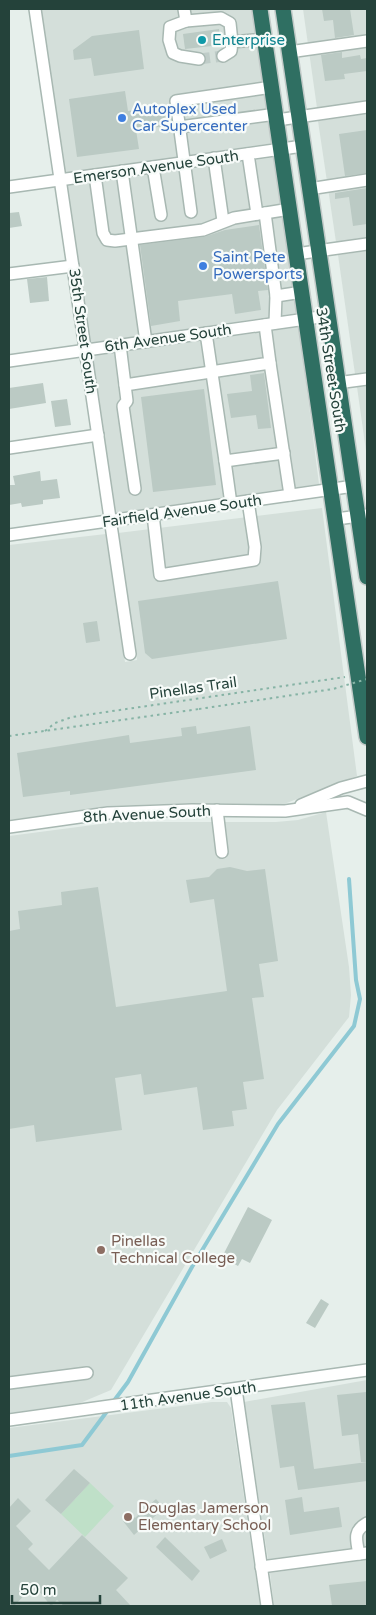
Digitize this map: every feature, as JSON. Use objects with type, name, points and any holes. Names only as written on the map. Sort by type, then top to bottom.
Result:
[{"type":"highway","name":"34th Street South","points":[[260,9],[367,736]]},
{"type":"highway","name":"34th Street South","points":[[283,9],[337,383],[354,486],[363,516],[367,577]]},
{"type":"street","name":"35th Street South","points":[[35,9],[130,654]]},
{"type":"street","points":[[184,9],[186,21]]},
{"type":"street","points":[[199,59],[173,53],[169,40],[170,27],[186,21],[221,18],[230,23],[232,42],[231,51],[223,56]]},
{"type":"street","points":[[232,42],[265,39]]},
{"type":"street","points":[[289,52],[367,41]]},
{"type":"street","points":[[191,212],[176,101],[272,87]]},
{"type":"street","points":[[179,127],[276,117],[299,117],[367,107]]},
{"type":"street","name":"Emerson Avenue South","points":[[9,187],[303,146]]},
{"type":"street","points":[[248,154],[276,296],[270,324],[270,363],[290,495]]},
{"type":"street","points":[[214,158],[223,221]]},
{"type":"street","points":[[153,167],[161,215]]},
{"type":"street","points":[[122,171],[146,342]]},
{"type":"street","points":[[94,175],[103,233],[107,240],[115,242],[203,230],[223,221],[290,209]]},
{"type":"street","points":[[309,189],[367,180]]},
{"type":"street","points":[[296,254],[367,244]]},
{"type":"street","points":[[9,274],[73,266]]},
{"type":"street","points":[[276,296],[302,292]]},
{"type":"street","name":"6th Avenue South","points":[[9,361],[327,316]]},
{"type":"street","points":[[206,333],[231,504]]},
{"type":"street","points":[[120,345],[128,401],[123,406],[135,488]]},
{"type":"street","points":[[125,385],[270,363]]},
{"type":"street","points":[[337,383],[367,379]]},
{"type":"street","points":[[9,448],[98,435]]},
{"type":"street","points":[[225,461],[284,453]]},
{"type":"street","name":"Fairfield Avenue South","points":[[9,535],[354,486]]},
{"type":"street","points":[[153,515],[160,575],[254,560],[255,547],[248,501]]},
{"type":"street","points":[[336,519],[363,516]]},
{"type":"street","name":"8th Avenue South","points":[[285,811],[341,788],[367,781]]},
{"type":"street","name":"8th Avenue South","points":[[9,826],[108,813],[217,810],[285,811],[348,802],[367,810]]},
{"type":"street","points":[[217,810],[222,852]]},
{"type":"street","name":"11th Avenue South","points":[[9,1420],[367,1370]]},
{"type":"street","points":[[9,1383],[88,1373]]},
{"type":"street","points":[[236,1389],[268,1606]]},
{"type":"street","points":[[262,1567],[363,1553],[356,1535],[358,1528],[367,1523]]},
{"type":"path","name":"Pinellas Trail","points":[[45,731],[55,723],[72,717],[348,677]]},
{"type":"path","points":[[9,736],[333,689],[367,680]]},
{"type":"shaded area","points":[[41,9],[254,9],[274,143],[65,173]]},
{"type":"shaded area","points":[[303,9],[367,9],[367,101],[317,108]]},
{"type":"shaded area","points":[[367,114],[367,237],[336,242],[318,121]]},
{"type":"shaded area","points":[[276,157],[297,313],[90,343],[67,186]]},
{"type":"shaded area","points":[[367,251],[367,372],[355,374],[338,255]]},
{"type":"shaded area","points":[[299,327],[319,484],[115,513],[92,356]]},
{"type":"shaded area","points":[[367,386],[367,458],[357,387]]},
{"type":"shaded area","points":[[322,508],[357,776],[284,804],[192,803],[108,806],[9,820],[9,545],[106,534],[125,662],[137,660],[118,533]]},
{"type":"shaded area","name":"Pinellas Technical College","points":[[326,812],[349,967],[351,995],[349,1017],[277,1110],[111,1390],[80,1403],[9,1413],[9,836],[116,822],[276,822],[298,820]]},
{"type":"shaded area","points":[[367,1380],[367,1546],[268,1559],[244,1402]]},
{"type":"shaded area","name":"Douglas Jamerson Elementary School","points":[[212,1402],[227,1402],[231,1408],[260,1606],[9,1606],[9,1428]]},
{"type":"shaded area","points":[[367,1560],[367,1606],[274,1606],[270,1573]]},
{"type":"green space","points":[[90,1483],[114,1506],[85,1537],[61,1514]]},
{"type":"building","points":[[322,9],[350,9],[354,35],[335,38],[333,20],[324,21]]},
{"type":"building","name":"Enterprise","points":[[219,29],[221,45],[185,49],[183,34]]},
{"type":"building","points":[[139,30],[144,69],[94,76],[91,58],[74,60],[73,50],[92,36]]},
{"type":"building","points":[[342,52],[342,58],[360,55],[361,59],[367,58],[367,71],[344,74],[345,79],[325,81],[321,55]]},
{"type":"building","name":"Autoplex Used Car Supercenter","points":[[125,91],[128,111],[169,105],[172,125],[136,130],[139,149],[77,157],[69,99]]},
{"type":"building","points":[[367,130],[367,173],[345,176],[339,134]]},
{"type":"building","points":[[367,188],[367,224],[353,226],[349,197],[335,199],[335,193]]},
{"type":"building","points":[[19,212],[22,226],[9,228],[9,213]]},
{"type":"building","name":"Saint Pete Powersports","points":[[259,225],[268,290],[258,291],[261,310],[235,314],[232,294],[178,301],[180,321],[151,326],[140,245],[204,237],[225,230]]},
{"type":"building","points":[[47,277],[49,301],[30,303],[27,279]]},
{"type":"building","points":[[264,373],[271,428],[258,429],[256,415],[231,418],[227,394],[252,391],[250,375]]},
{"type":"building","points":[[43,383],[46,403],[9,409],[9,388]]},
{"type":"building","points":[[204,389],[216,485],[153,492],[141,397]]},
{"type":"building","points":[[67,399],[71,425],[55,427],[51,401]]},
{"type":"building","points":[[40,471],[41,481],[57,479],[60,498],[43,500],[43,504],[22,507],[21,503],[9,505],[9,485],[15,485],[13,476]]},
{"type":"building","points":[[278,581],[287,639],[152,659],[145,653],[138,601]]},
{"type":"building","points":[[97,621],[100,641],[86,643],[83,623]]},
{"type":"building","points":[[196,726],[197,734],[250,726],[256,770],[70,795],[70,791],[23,797],[17,753],[129,735],[130,743],[182,736],[181,728]]},
{"type":"building","points":[[230,867],[247,871],[265,869],[278,961],[259,964],[264,997],[252,998],[264,1079],[243,1082],[247,1109],[232,1111],[234,1126],[203,1130],[197,1087],[144,1095],[141,1074],[115,1078],[122,1130],[36,1142],[34,1125],[9,1129],[9,931],[20,929],[18,911],[62,905],[61,892],[98,887],[116,1007],[227,991],[214,899],[190,903],[186,880],[209,877],[217,869]]},
{"type":"building","points":[[248,1207],[272,1220],[250,1263],[242,1259],[238,1266],[222,1257]]},
{"type":"building","points":[[321,1299],[329,1304],[315,1328],[306,1323]]},
{"type":"building","points":[[366,1392],[367,1462],[361,1462],[358,1434],[342,1436],[337,1395]]},
{"type":"building","points":[[305,1402],[314,1469],[367,1462],[367,1481],[298,1490],[294,1466],[280,1468],[271,1405]]},
{"type":"building","points":[[74,1469],[90,1483],[61,1514],[45,1500]]},
{"type":"building","points":[[302,1497],[304,1512],[339,1507],[342,1527],[290,1535],[285,1500]]},
{"type":"building","points":[[18,1498],[31,1511],[16,1526],[33,1544],[28,1549],[49,1570],[82,1535],[128,1578],[116,1590],[131,1606],[64,1606],[57,1600],[51,1606],[34,1585],[14,1606],[9,1606],[9,1508]]},
{"type":"building","points":[[156,1499],[164,1508],[134,1535],[123,1521],[131,1514],[135,1518]]},
{"type":"building","points":[[165,1537],[200,1571],[192,1581],[156,1547]]},
{"type":"building","points":[[222,1539],[227,1551],[210,1559],[204,1547]]},
{"type":"building","points":[[367,1581],[367,1606],[332,1606],[329,1585]]},
{"type":"waterway","points":[[113,1402],[128,1382],[192,1267],[278,1124],[354,1026],[360,999],[356,980],[349,879]]},
{"type":"waterway","points":[[9,1456],[82,1445],[108,1410]]},
{"type":"tunnel","points":[[199,59],[223,56]]},
{"type":"place","name":"Enterprise","points":[[202,40]]},
{"type":"place","name":"Autoplex Used Car Supercenter","points":[[122,118]]},
{"type":"place","name":"Saint Pete Powersports","points":[[203,266]]},
{"type":"place","name":"Pinellas Technical College","points":[[101,1250]]},
{"type":"place","name":"Douglas Jamerson Elementary School","points":[[128,1517]]}]
